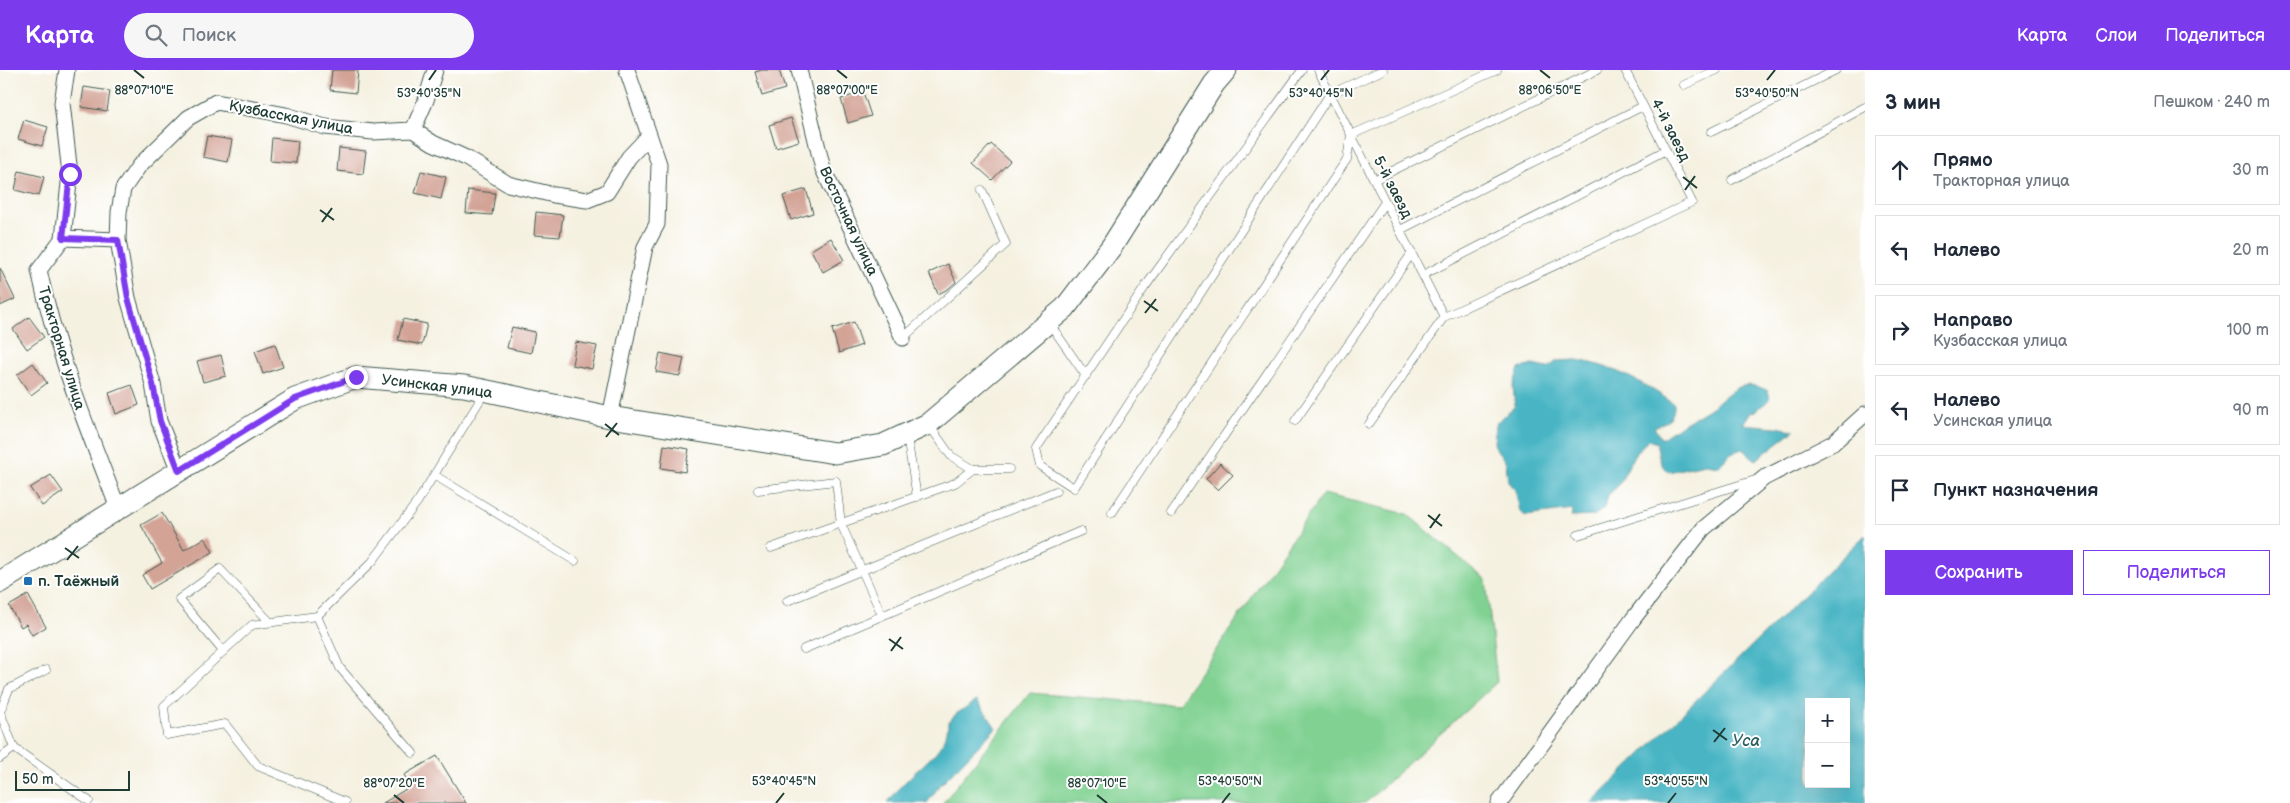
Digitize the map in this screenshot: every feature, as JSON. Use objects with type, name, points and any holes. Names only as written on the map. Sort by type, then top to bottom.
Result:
[{"type":"street","points":[[67,70],[62,103],[70,174],[63,238],[118,240]]},
{"type":"street","points":[[435,70],[426,100],[413,130],[433,143],[466,158],[508,184],[554,195],[587,200],[607,192],[629,157],[649,136]]},
{"type":"street","points":[[610,417],[645,247],[657,224],[659,164],[627,70]]},
{"type":"street","name":"Восточная улица","points":[[799,70],[823,169],[903,338]]},
{"type":"street","name":"Усинская улица","points":[[3,577],[295,399],[356,377],[464,386],[610,417],[835,453],[883,446],[928,424],[1065,308],[1112,246],[1214,84],[1226,70]]},
{"type":"street","name":"Кузбасская улица","points":[[179,471],[160,421],[153,384],[128,298],[118,240],[123,189],[139,166],[188,118],[216,102],[286,114],[325,127],[373,132],[413,130]]},
{"type":"street","name":"Тракторная улица","points":[[63,238],[39,270],[49,316],[78,405],[118,508]]},
{"type":"street","points":[[1499,803],[1633,619],[1703,529],[1764,478],[1833,443],[1865,414]]},
{"type":"lane","points":[[1302,70],[1151,279],[1036,449],[1040,466],[1074,488],[1330,94],[1383,70]]},
{"type":"lane","name":"5-й заезд","points":[[1318,70],[1444,318]]},
{"type":"lane","points":[[1112,513],[1347,159],[1351,135],[1497,70]]},
{"type":"lane","points":[[1374,180],[1597,70]]},
{"type":"lane","name":"4-й заезд","points":[[1444,318],[1692,202],[1625,70]]},
{"type":"lane","points":[[1684,85],[1718,70]]},
{"type":"lane","points":[[1711,132],[1836,70]]},
{"type":"lane","points":[[1400,230],[1643,106]]},
{"type":"lane","points":[[1732,180],[1865,107]]},
{"type":"lane","points":[[1423,275],[1666,150]]},
{"type":"lane","points":[[903,338],[1006,244],[982,190]]},
{"type":"lane","points":[[1171,513],[1385,202]]},
{"type":"lane","points":[[1295,421],[1412,253]]},
{"type":"lane","points":[[1369,424],[1444,318]]},
{"type":"lane","points":[[1049,322],[1086,376]]},
{"type":"lane","points":[[345,802],[258,766],[225,724],[167,735],[164,706],[222,650],[252,625],[317,616],[372,562],[418,501],[486,391]]},
{"type":"lane","points":[[928,424],[951,456],[973,469],[1008,469]]},
{"type":"lane","points":[[906,434],[917,497]]},
{"type":"lane","points":[[772,548],[955,483],[973,469]]},
{"type":"lane","points":[[434,475],[575,561]]},
{"type":"lane","points":[[1578,535],[1764,478]]},
{"type":"lane","points":[[758,490],[836,482],[841,524],[882,616]]},
{"type":"lane","points":[[787,601],[1056,491]]},
{"type":"lane","points":[[804,648],[1081,531]]},
{"type":"lane","points":[[222,650],[179,599],[220,569],[270,622]]},
{"type":"lane","points":[[317,616],[340,668],[413,753]]},
{"type":"lane","points":[[46,670],[9,689],[0,712],[14,748],[89,801]]},
{"type":"lane","points":[[0,758],[14,748]]},
{"type":"green space","points":[[1323,494],[1407,514],[1486,580],[1497,682],[1365,803],[943,803],[1030,693],[1178,705]]},
{"type":"water","points":[[1576,360],[1602,366],[1627,376],[1674,404],[1671,416],[1665,422],[1654,427],[1661,439],[1715,405],[1735,389],[1749,385],[1768,391],[1770,399],[1756,411],[1750,413],[1743,424],[1794,430],[1756,460],[1742,449],[1731,453],[1719,466],[1705,464],[1668,472],[1661,462],[1657,443],[1648,440],[1634,455],[1619,485],[1608,495],[1605,507],[1594,516],[1571,517],[1573,510],[1525,516],[1520,511],[1515,490],[1508,482],[1506,462],[1494,446],[1495,424],[1515,406],[1513,386],[1519,369],[1532,365],[1548,368],[1557,361]]},
{"type":"water","name":"Уса","points":[[1865,535],[1865,803],[1591,803]]},
{"type":"water","points":[[977,700],[996,728],[940,785],[927,803],[887,803],[940,747],[947,731],[948,722],[956,714]]},
{"type":"building","points":[[332,70],[358,70],[356,93],[330,90]]},
{"type":"building","points":[[779,70],[785,89],[762,96],[755,72]]},
{"type":"building","points":[[84,87],[110,91],[107,111],[81,107]]},
{"type":"building","points":[[863,92],[871,116],[848,123],[841,99]]},
{"type":"building","points":[[791,118],[799,141],[776,148],[769,125]]},
{"type":"building","points":[[24,120],[48,127],[42,146],[18,139]]},
{"type":"building","points":[[207,136],[232,140],[228,162],[203,157]]},
{"type":"building","points":[[272,138],[298,141],[296,163],[270,161]]},
{"type":"building","points":[[991,144],[1010,161],[992,180],[973,163]]},
{"type":"building","points":[[339,148],[366,151],[363,174],[337,171]]},
{"type":"building","points":[[19,171],[44,177],[39,196],[15,190]]},
{"type":"building","points":[[421,171],[446,177],[441,199],[415,193]]},
{"type":"building","points":[[806,189],[813,213],[791,220],[783,196]]},
{"type":"building","points":[[468,190],[495,193],[492,215],[466,213]]},
{"type":"building","points":[[536,212],[563,215],[560,237],[534,235]]},
{"type":"building","points":[[831,238],[844,260],[823,272],[811,250]]},
{"type":"building","points":[[948,264],[956,282],[938,294],[929,273]]},
{"type":"building","points":[[0,268],[15,299],[0,306]]},
{"type":"building","points":[[29,317],[44,337],[27,349],[13,329]]},
{"type":"building","points":[[403,319],[427,324],[422,345],[398,340]]},
{"type":"building","points":[[854,322],[862,345],[839,353],[832,329]]},
{"type":"building","points":[[512,327],[535,332],[531,353],[507,348]]},
{"type":"building","points":[[576,342],[597,346],[592,369],[572,365]]},
{"type":"building","points":[[275,344],[283,367],[263,374],[255,351]]},
{"type":"building","points":[[660,353],[684,358],[680,376],[656,372]]},
{"type":"building","points":[[221,355],[226,376],[203,382],[197,361]]},
{"type":"building","points":[[33,363],[47,383],[31,395],[17,375]]},
{"type":"building","points":[[132,385],[139,405],[116,414],[109,393]]},
{"type":"building","points":[[664,445],[689,449],[685,472],[661,468]]},
{"type":"building","points":[[1220,463],[1233,475],[1218,490],[1206,479]]},
{"type":"building","points":[[51,475],[63,492],[42,506],[30,488]]},
{"type":"building","points":[[162,513],[184,550],[205,538],[213,552],[150,589],[142,575],[162,563],[141,525]]},
{"type":"building","points":[[28,595],[46,627],[32,635],[26,624],[21,627],[9,606]]},
{"type":"building","points":[[437,756],[466,803],[383,803],[411,786],[404,775]]},
{"type":"place","name":"п. Таёжный","points":[[28,581]]},
{"type":"route","points":[[70,174],[63,238],[118,240],[128,298],[153,384],[160,421],[179,471],[295,399],[356,377]]}]
